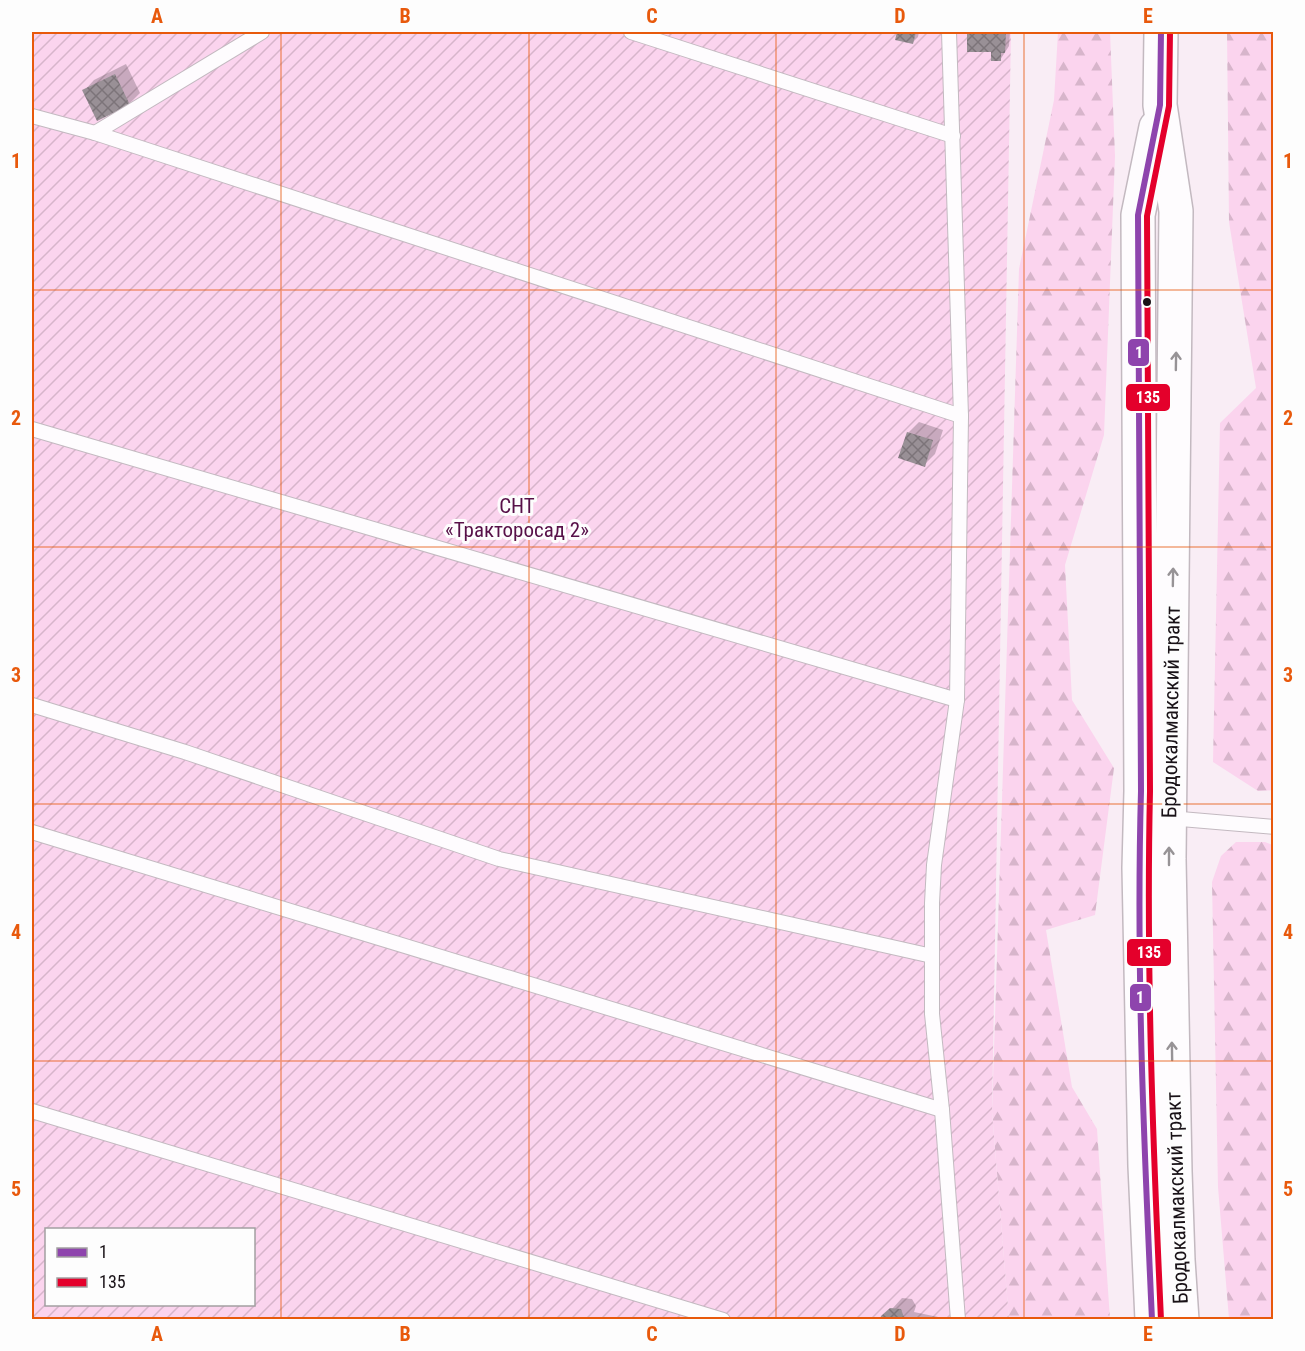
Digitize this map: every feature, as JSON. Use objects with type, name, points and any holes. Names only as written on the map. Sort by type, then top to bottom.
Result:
[{"type":"main road","name":"Бродокалмакский тракт","points":[[1161,32],[1160,105],[1176,210],[1169,818],[1175,1171],[1182,1320]]},
{"type":"main road","name":"Бродокалмакский тракт","points":[[1152,1320],[1144,1166],[1139,868],[1141,791],[1138,215],[1160,105]]},
{"type":"lane","points":[[95,134],[262,32]]},
{"type":"lane","points":[[631,32],[952,136]]},
{"type":"lane","points":[[949,32],[962,416],[957,700],[934,865],[932,1014],[942,1110],[958,1320]]},
{"type":"lane","points":[[32,116],[95,134],[962,416]]},
{"type":"lane","points":[[32,429],[957,700]]},
{"type":"lane","points":[[32,705],[185,752],[499,859],[932,956]]},
{"type":"lane","points":[[1169,818],[1274,826]]},
{"type":"lane","points":[[32,832],[942,1110]]},
{"type":"lane","points":[[32,1111],[723,1320]]},
{"type":"green space","name":"СНТ «Тракторосад 2»","points":[[32,32],[1011,32],[992,1112],[1009,1319],[32,1319]]},
{"type":"green space","points":[[1058,32],[1110,32],[1115,156],[1104,435],[1065,565],[1072,700],[1114,768],[1095,915],[1046,930],[1072,1087],[1097,1129],[1110,1319],[1009,1320],[992,1112],[1019,269],[1054,100]]},
{"type":"green space","points":[[1227,32],[1274,32],[1274,790],[1258,791],[1213,762],[1220,423],[1256,388],[1229,222]]},
{"type":"green space","points":[[1236,842],[1265,842],[1273,845],[1273,1319],[1229,1319],[1218,1187],[1212,882],[1221,856]]},
{"type":"building","points":[[897,32],[916,32],[913,44],[895,40]]},
{"type":"building","points":[[967,32],[1006,32],[1005,53],[1001,53],[1001,61],[991,61],[991,52],[967,52]]},
{"type":"building","points":[[115,74],[130,105],[97,121],[82,90]]},
{"type":"building","points":[[907,432],[933,440],[925,467],[898,458]]},
{"type":"building","points":[[890,1308],[901,1309],[905,1320],[880,1320]]},
{"type":"transit line","name":"1","points":[[1152,1320],[1139,923],[1141,791],[1138,215],[1160,105],[1161,32]]},
{"type":"transit line","name":"135","points":[[1161,1320],[1150,989],[1147,216],[1169,106],[1170,32]]}]
